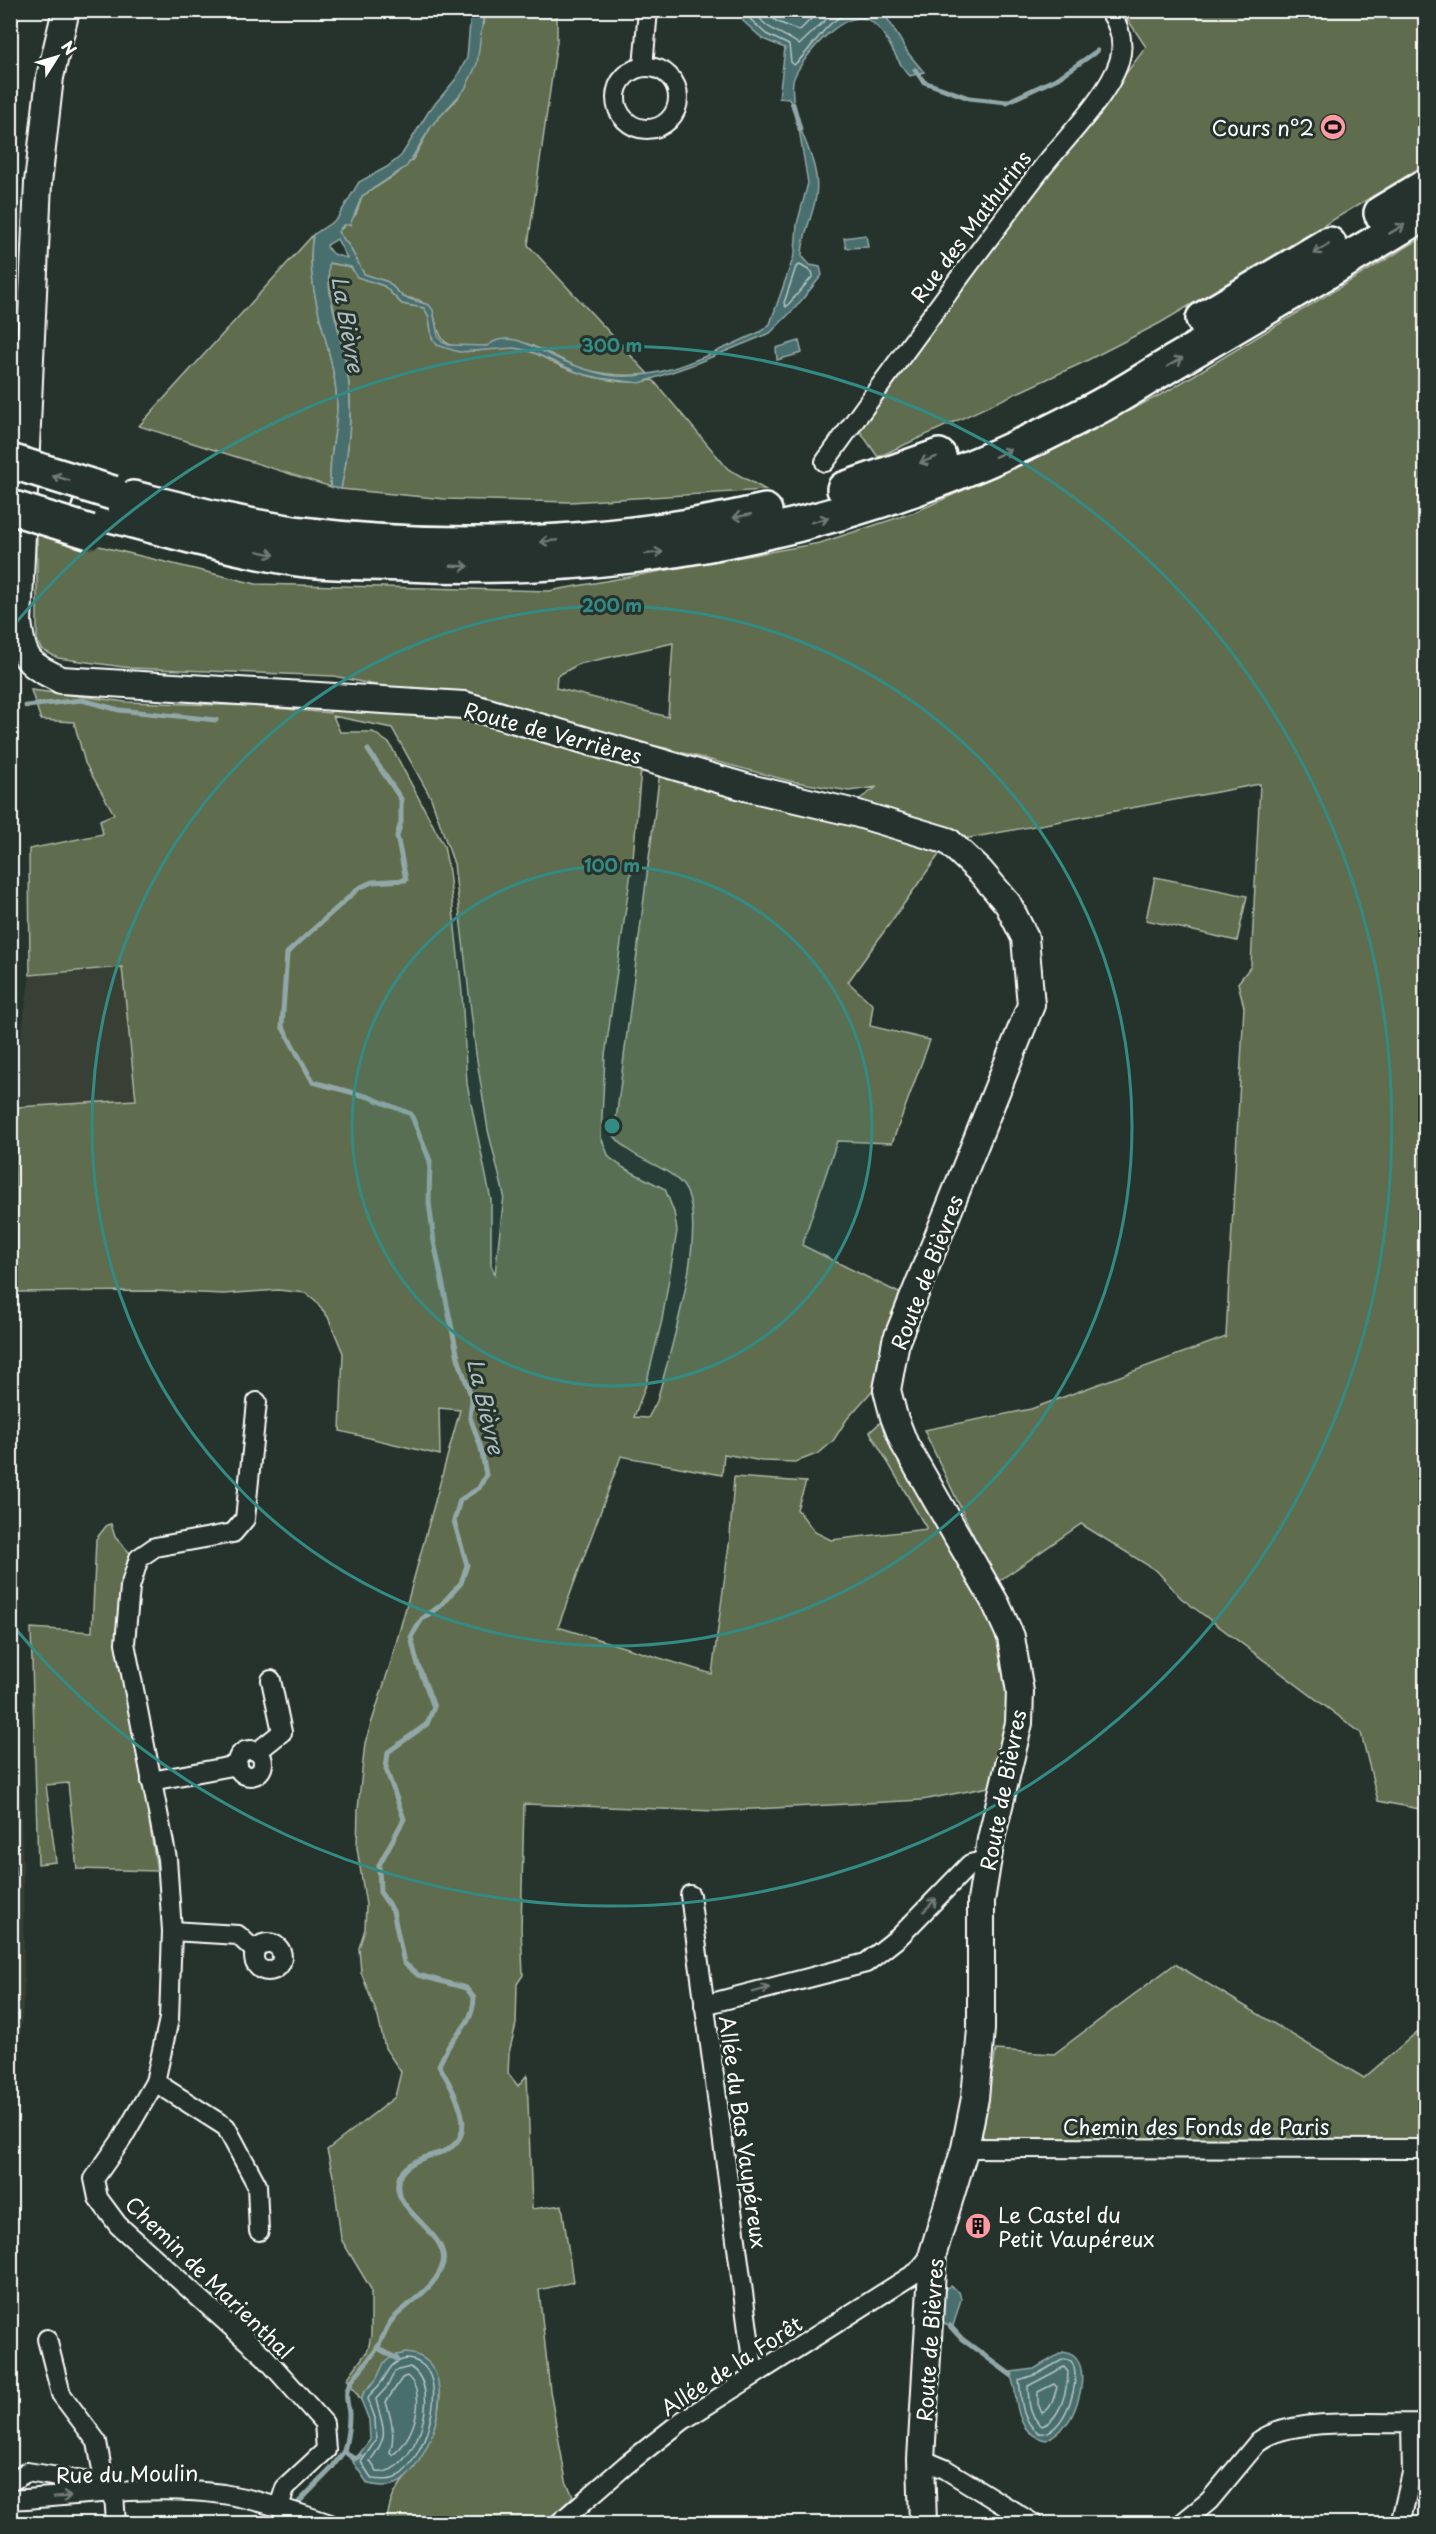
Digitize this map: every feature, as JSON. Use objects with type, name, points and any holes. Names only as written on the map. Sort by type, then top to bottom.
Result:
[{"type":"highway","points":[[10,507],[223,520],[293,532],[397,542],[466,544],[533,543],[641,533],[741,516],[804,502],[885,476],[980,441],[1073,396],[1425,186]]},
{"type":"highway","points":[[10,461],[98,511],[183,551],[208,541],[295,559],[497,567],[601,560],[702,547],[770,534],[899,496],[996,457],[1089,413],[1425,212]]},
{"type":"highway","points":[[10,485],[98,511]]},
{"type":"street","name":"Route de Verrières","points":[[66,10],[50,77],[38,183],[18,622],[22,651],[35,667],[62,680],[464,705],[749,788],[855,813],[948,841],[980,871]]},
{"type":"street","points":[[643,67],[648,10]]},
{"type":"street","name":"Rue des Mathurins","points":[[825,462],[1038,172],[1109,83],[1119,61],[1121,42],[1118,24],[1109,10]]},
{"type":"street","name":"Route de Bièvres","points":[[922,2523],[921,2459],[933,2253],[966,2148],[975,2098],[981,2029],[981,1901],[987,1860],[1019,1723],[1020,1692],[1011,1637],[996,1604],[905,1445],[887,1390],[896,1341],[1031,1005],[1025,938],[1008,904],[980,871]]},
{"type":"street","name":"Chemin de Marienthal","points":[[257,1402],[245,1519],[233,1533],[156,1547],[139,1558],[130,1587],[125,1643],[166,1859],[172,1931],[169,2019],[155,2082],[122,2139],[94,2179],[98,2198],[118,2225],[264,2356],[324,2423],[326,2450],[285,2488],[279,2507]]},
{"type":"street","points":[[151,1781],[238,1765],[241,1754],[249,1750],[257,1752],[282,1732],[271,1680]]},
{"type":"street","points":[[704,2005],[866,1962],[899,1937],[970,1864],[987,1860]]},
{"type":"street","name":"Allée du Bas Vaupéreux","points":[[690,1895],[754,2375]]},
{"type":"street","points":[[172,1931],[238,1935],[255,1951]]},
{"type":"street","points":[[155,2082],[226,2127],[257,2185],[259,2231]]},
{"type":"street","name":"Chemin des Fonds de Paris","points":[[966,2148],[1425,2149]]},
{"type":"street","name":"Allée de la Forêt","points":[[558,2523],[682,2421],[916,2272],[933,2253]]},
{"type":"street","points":[[47,2339],[61,2394],[97,2442],[102,2470],[111,2489],[116,2523]]},
{"type":"street","points":[[1181,2523],[1209,2501],[1259,2441],[1269,2433],[1299,2426],[1418,2423],[1412,2473],[1400,2523]]},
{"type":"street","points":[[921,2459],[945,2469],[1034,2523]]},
{"type":"street","name":"Rue du Moulin","points":[[10,2482],[27,2472],[111,2489]]},
{"type":"street","name":"Rue du Moulin","points":[[10,2500],[111,2489],[222,2494],[279,2507]]},
{"type":"street","points":[[279,2507],[330,2523]]},
{"type":"shaded area","points":[[122,967],[136,1100],[18,1107],[19,1048],[30,975]]},
{"type":"shaded area","points":[[10,1511],[23,1873],[24,1992],[11,2145]]},
{"type":"green space","points":[[484,11],[557,11],[557,41],[528,245],[648,374],[624,375],[591,371],[522,342],[509,340],[498,341],[488,346],[449,344],[440,334],[433,311],[419,300],[403,297],[388,282],[364,274],[349,246],[338,232],[356,214],[362,196],[397,174],[413,159],[432,125],[458,98],[483,26]]},
{"type":"green space","points":[[1122,11],[1425,11],[1425,165],[1160,323],[1082,363],[878,457],[857,427],[1146,47]]},
{"type":"green space","points":[[313,235],[312,278],[331,361],[337,404],[330,466],[331,487],[139,426]]},
{"type":"green space","points":[[1425,236],[1425,1810],[1378,1801],[1361,1733],[1181,1598],[1157,1571],[1081,1524],[996,1583],[924,1430],[1031,1409],[1226,1337],[1244,1007],[1238,983],[1251,966],[1260,784],[948,842],[848,982],[873,1005],[870,1026],[930,1040],[892,1143],[837,1141],[802,1245],[905,1296],[878,1384],[847,1419],[833,1441],[819,1453],[796,1462],[762,1461],[724,1454],[722,1475],[621,1456],[558,1627],[712,1674],[730,1537],[734,1477],[806,1482],[797,1509],[815,1532],[831,1540],[927,1529],[870,1432],[883,1420],[961,1557],[1002,1648],[1011,1718],[994,1786],[922,1800],[716,1811],[524,1804],[521,1929],[523,1975],[517,1984],[516,2024],[509,2053],[508,2073],[518,2086],[527,2075],[532,2209],[562,2205],[573,2282],[539,2290],[550,2391],[566,2481],[573,2496],[546,2523],[387,2523],[394,2494],[420,2457],[431,2435],[440,2394],[393,2356],[365,2391],[361,2400],[347,2379],[368,2350],[371,2335],[371,2289],[341,2239],[334,2180],[327,2150],[395,2097],[401,2072],[385,2048],[378,2017],[361,1972],[359,1948],[365,1929],[366,1905],[357,1848],[358,1809],[365,1743],[391,1662],[460,1410],[439,1408],[440,1455],[340,1431],[343,1353],[328,1317],[315,1300],[306,1293],[278,1290],[224,1294],[154,1291],[18,1292],[14,1150],[18,1107],[136,1100],[122,967],[30,975],[29,849],[103,834],[100,820],[114,814],[85,763],[74,722],[41,720],[31,690],[126,702],[251,706],[330,713],[329,702],[465,710],[641,769],[633,858],[605,1056],[601,1137],[609,1157],[624,1168],[665,1189],[674,1212],[677,1231],[662,1320],[646,1385],[634,1417],[648,1418],[657,1401],[686,1289],[693,1226],[690,1201],[681,1183],[670,1173],[631,1152],[614,1136],[660,771],[836,815],[877,787],[849,791],[790,781],[665,748],[334,676],[131,668],[58,658],[41,649],[37,639],[37,531],[256,584],[549,591],[820,543],[915,512],[1035,458],[1166,392]],"holes":[[[673,643],[668,717],[556,688],[557,676],[579,664]],[[333,716],[392,728],[431,798],[454,864],[476,1054],[488,1130],[504,1195],[495,1274],[491,1265],[491,1200],[467,1084],[462,993],[449,872],[444,846],[390,744],[373,732],[340,732]]]},
{"type":"green space","points":[[328,263],[351,267],[357,277],[384,286],[402,304],[424,308],[429,317],[432,338],[453,350],[516,348],[596,378],[631,382],[653,380],[728,469],[766,490],[570,502],[445,499],[341,489],[349,441],[350,408],[348,375],[332,300]]},
{"type":"green space","points":[[1155,877],[1247,896],[1237,941],[1146,920]]},
{"type":"green space","points":[[111,1524],[115,1537],[130,1553],[122,1596],[138,1751],[157,1871],[77,1869],[68,1783],[46,1785],[56,1862],[38,1864],[31,1628],[92,1632],[96,1539],[107,1525]]},
{"type":"green space","points":[[1175,1964],[1364,2078],[1425,2025],[1425,2143],[989,2144],[981,2134],[996,2050],[1054,2054]]},
{"type":"water","points":[[471,11],[484,11],[477,64],[465,89],[432,125],[407,166],[362,196],[350,225],[343,225],[338,232],[349,246],[364,274],[388,282],[403,297],[429,305],[433,310],[438,336],[442,342],[449,345],[487,346],[505,339],[514,340],[589,370],[607,375],[627,376],[647,374],[686,364],[760,332],[770,324],[795,253],[797,224],[808,183],[798,123],[812,159],[817,187],[802,256],[810,265],[820,267],[822,275],[796,307],[770,333],[692,365],[640,383],[579,373],[530,351],[514,348],[459,352],[437,345],[432,338],[429,317],[424,308],[402,304],[384,286],[357,277],[351,267],[329,263],[329,288],[348,375],[350,408],[349,441],[341,489],[331,487],[330,466],[337,404],[331,361],[312,278],[313,235],[337,219],[359,182],[387,167],[401,156],[429,111],[455,80],[467,58]],"holes":[[[337,239],[347,258],[332,253],[327,245]]]},
{"type":"water","points":[[744,11],[883,11],[908,53],[924,72],[910,76],[879,28],[863,18],[851,20],[839,25],[816,45],[799,68],[793,82],[793,109],[789,99],[779,98],[785,48],[763,39],[743,21]]},
{"type":"water","points":[[866,235],[868,247],[846,248],[844,238]]},
{"type":"water","points":[[799,341],[802,353],[777,360],[776,348]]},
{"type":"water","points":[[950,2286],[959,2292],[961,2299],[953,2326],[948,2326],[939,2319],[942,2290]]},
{"type":"water","points":[[1063,2352],[1073,2355],[1079,2362],[1082,2382],[1080,2393],[1068,2422],[1046,2440],[1031,2433],[1022,2422],[1011,2372],[1034,2369]]},
{"type":"water","points":[[406,2353],[424,2359],[435,2372],[439,2390],[438,2412],[432,2433],[423,2454],[412,2471],[400,2482],[388,2486],[368,2484],[353,2462],[370,2440],[369,2420],[361,2400],[364,2392],[376,2380],[384,2363],[393,2356]]},
{"type":"waterway","points":[[915,70],[924,82],[969,98],[1007,102],[1058,78],[1097,51]]},
{"type":"waterway","points":[[793,104],[800,129]]},
{"type":"waterway","points":[[26,706],[82,700],[119,710],[216,720]]},
{"type":"waterway","name":"La Bièvre","points":[[344,2451],[349,2420],[346,2395],[348,2388],[374,2353],[392,2320],[435,2280],[443,2263],[442,2251],[437,2240],[401,2197],[398,2186],[401,2174],[408,2166],[421,2158],[451,2147],[459,2138],[463,2127],[458,2102],[439,2065],[449,2046],[468,2021],[474,1998],[466,1988],[418,1975],[404,1963],[393,1911],[380,1892],[379,1865],[404,1819],[386,1769],[388,1752],[427,1724],[434,1707],[417,1662],[411,1637],[422,1619],[441,1605],[461,1583],[467,1565],[454,1521],[460,1500],[479,1488],[486,1475],[481,1448],[470,1417],[472,1399],[458,1358],[434,1242],[429,1202],[430,1161],[411,1114],[369,1097],[313,1082],[282,1026],[287,953],[359,888],[372,882],[406,880],[397,836],[401,822],[401,799],[368,750]]},
{"type":"waterway","points":[[950,2326],[962,2339],[1011,2375]]},
{"type":"waterway","name":"La Bièvre","points":[[378,2348],[397,2359]]},
{"type":"waterway","name":"La Bièvre","points":[[294,2507],[331,2469],[344,2451],[354,2459],[361,2456]]},
{"type":"waterway","name":"La Bièvre","points":[[280,2524],[288,2514]]},
{"type":"railway","points":[[10,1819],[13,1873],[10,2000]]},
{"type":"place","name":"Cours n°2","points":[[1333,127]]},
{"type":"place","name":"Le Castel du Petit Vaupéreux","points":[[978,2226]]}]
